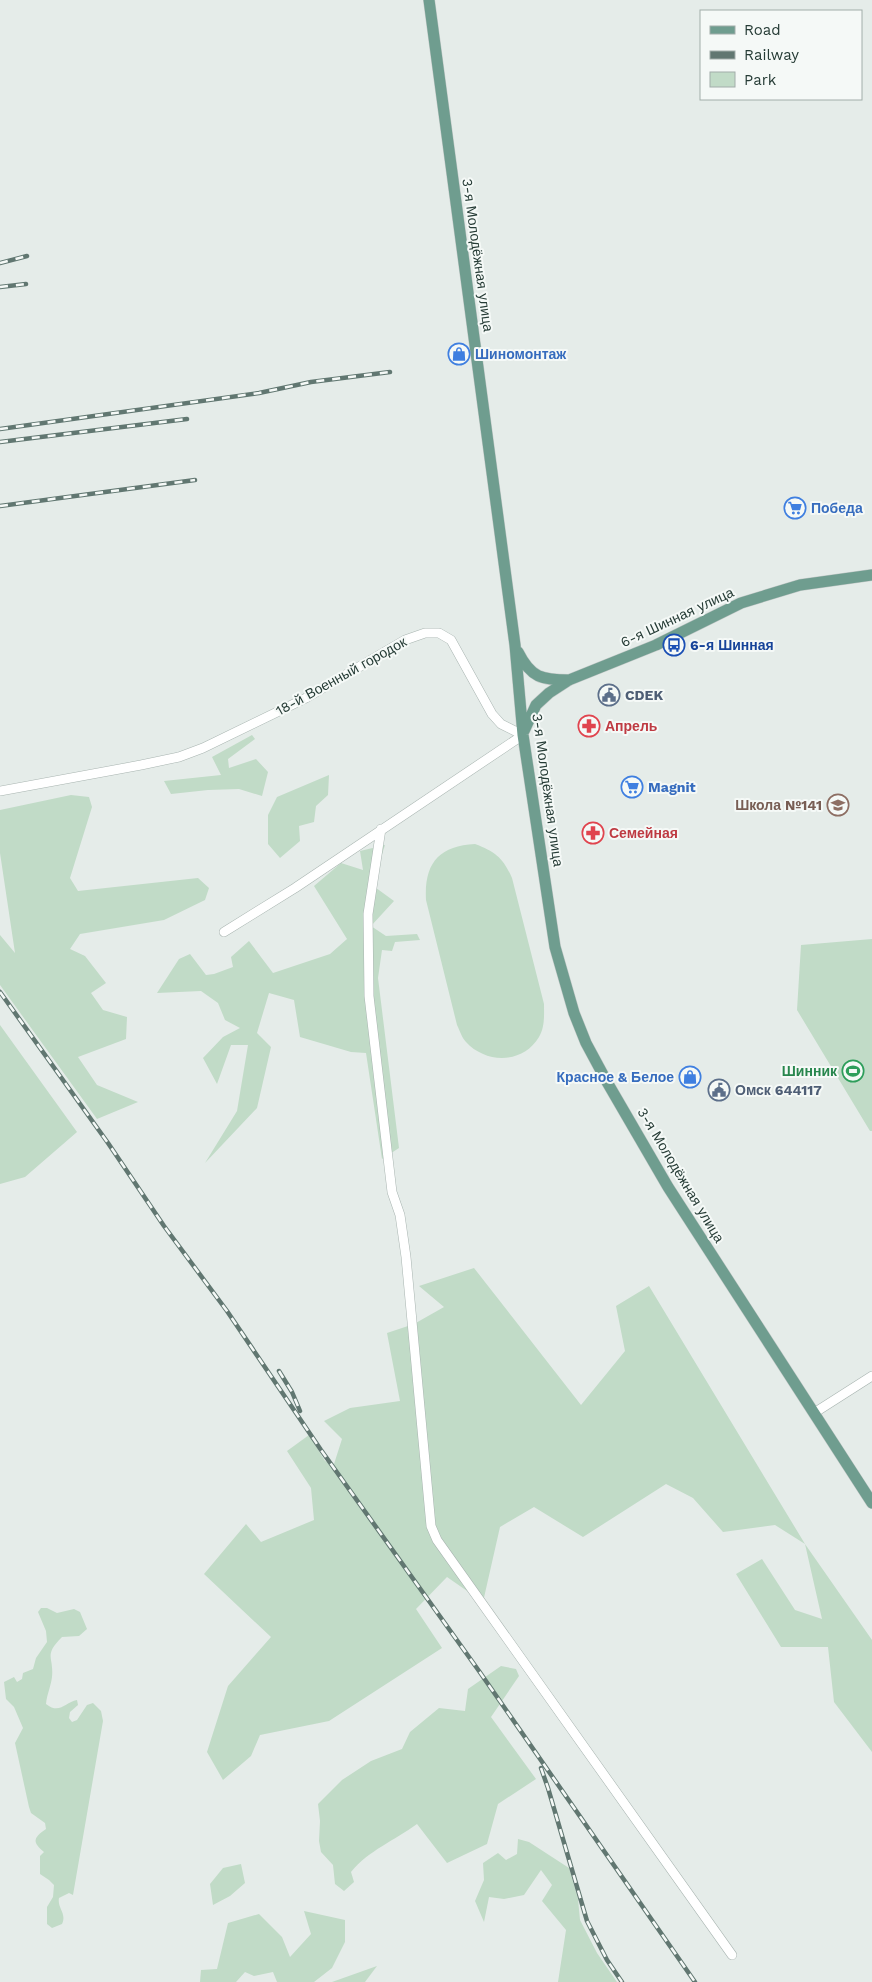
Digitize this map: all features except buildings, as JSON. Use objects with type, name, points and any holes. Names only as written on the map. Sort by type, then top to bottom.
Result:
[{"type":"main road","name":"3-я Молодёжная улица","points":[[429,0],[515,645],[523,735],[555,947],[574,1013],[586,1043],[668,1187],[872,1503]]},
{"type":"main road","name":"6-я Шинная улица","points":[[523,735],[536,705],[549,693],[569,680],[656,645],[740,604],[800,585],[872,574]]},
{"type":"main road","points":[[515,645],[525,666],[538,677],[549,680],[569,680]]},
{"type":"street","name":"18-й Военный городок","points":[[0,791],[179,757],[203,748],[306,698],[405,640],[425,633],[439,633],[452,640],[492,714],[501,724],[523,735]]},
{"type":"street","points":[[224,932],[295,888],[523,735]]},
{"type":"street","points":[[381,830],[368,914],[369,996],[392,1192],[400,1215],[406,1257],[431,1526],[437,1540],[732,1955]]},
{"type":"street","points":[[814,1412],[872,1376]]},
{"type":"green space","points":[[252,735],[255,739],[228,759],[229,768],[256,759],[268,772],[262,796],[239,789],[171,794],[164,781],[221,775],[212,757]]},
{"type":"green space","points":[[329,775],[328,795],[316,806],[314,822],[299,826],[300,841],[280,858],[268,844],[268,815],[277,797]]},
{"type":"green space","points":[[71,795],[89,797],[92,807],[70,878],[78,891],[198,878],[209,888],[205,900],[164,920],[80,934],[70,949],[85,956],[106,983],[91,993],[103,1010],[127,1017],[126,1039],[78,1057],[97,1085],[138,1102],[97,1119],[0,985],[0,935],[15,953],[0,853],[0,810]]},
{"type":"green space","points":[[475,844],[498,856],[512,878],[544,1004],[543,1025],[539,1037],[524,1052],[504,1058],[484,1054],[474,1049],[462,1036],[457,1025],[426,900],[428,876],[436,859],[452,848]]},
{"type":"green space","points":[[385,845],[372,885],[394,901],[371,926],[386,936],[417,934],[420,940],[395,942],[392,951],[382,950],[378,978],[399,1148],[382,1159],[366,1053],[351,1052],[300,1037],[294,1000],[269,993],[257,1033],[271,1047],[257,1108],[205,1163],[237,1111],[248,1045],[231,1045],[217,1084],[203,1058],[223,1037],[240,1028],[225,1020],[218,1003],[201,991],[157,993],[179,959],[190,954],[206,975],[233,967],[231,957],[249,941],[273,973],[330,954],[347,939],[314,886],[341,863],[363,870],[360,851]]},
{"type":"green space","name":"Шинник","points":[[872,939],[872,1131],[870,1131],[797,1010],[801,945]]},
{"type":"green space","points":[[0,1025],[77,1132],[25,1177],[0,1184]]},
{"type":"green space","points":[[474,1268],[581,1405],[625,1351],[616,1306],[649,1286],[805,1544],[775,1525],[723,1532],[693,1498],[666,1484],[583,1537],[534,1507],[500,1527],[483,1602],[447,1577],[416,1609],[442,1648],[329,1721],[260,1735],[251,1756],[223,1780],[207,1752],[228,1686],[271,1637],[204,1574],[246,1524],[261,1542],[314,1520],[311,1488],[287,1451],[309,1435],[325,1461],[334,1464],[342,1439],[324,1421],[350,1408],[400,1401],[387,1333],[414,1324],[444,1307],[419,1286]]},
{"type":"green space","points":[[805,1544],[872,1640],[872,1752],[834,1702],[828,1647],[781,1647],[736,1574],[762,1559],[795,1610],[822,1619]]},
{"type":"green space","points":[[41,1608],[47,1608],[57,1613],[74,1609],[80,1612],[87,1629],[79,1636],[62,1637],[53,1648],[51,1652],[52,1677],[46,1704],[59,1708],[77,1700],[78,1705],[70,1712],[69,1718],[72,1722],[77,1720],[87,1705],[93,1703],[101,1711],[103,1721],[73,1895],[69,1893],[59,1898],[63,1920],[62,1924],[52,1928],[47,1924],[47,1907],[53,1897],[54,1885],[40,1874],[40,1856],[44,1852],[36,1843],[36,1838],[46,1829],[45,1823],[31,1813],[29,1807],[15,1743],[23,1728],[14,1707],[6,1699],[4,1682],[14,1677],[17,1682],[22,1679],[23,1673],[33,1669],[36,1658],[47,1642],[46,1631],[38,1612]]},
{"type":"green space","points":[[501,1666],[516,1669],[519,1676],[491,1717],[536,1779],[498,1804],[487,1844],[447,1863],[417,1824],[358,1864],[351,1872],[354,1882],[344,1891],[335,1884],[333,1865],[321,1852],[318,1804],[342,1780],[371,1761],[402,1749],[410,1732],[439,1708],[465,1711],[468,1689]]},
{"type":"green space","points":[[518,1839],[529,1842],[569,1868],[578,1899],[580,1920],[597,1953],[617,1982],[558,1982],[566,1930],[542,1901],[552,1885],[541,1870],[524,1895],[504,1899],[489,1897],[484,1922],[475,1901],[484,1880],[483,1863],[498,1853],[506,1860],[517,1854]]},
{"type":"green space","points":[[241,1864],[245,1883],[230,1896],[213,1905],[210,1884],[223,1868]]},
{"type":"green space","points":[[304,1911],[345,1920],[345,1942],[332,1968],[314,1982],[277,1982],[273,1972],[254,1976],[245,1972],[236,1982],[200,1982],[201,1970],[217,1969],[228,1923],[259,1914],[282,1937],[290,1957],[311,1934]]},
{"type":"green space","points":[[377,1966],[365,1982],[332,1982]]},
{"type":"railway","points":[[0,263],[27,256]]},
{"type":"railway","points":[[0,287],[26,284]]},
{"type":"railway","points":[[0,429],[259,393],[311,382],[390,372]]},
{"type":"railway","points":[[0,442],[187,419]]},
{"type":"railway","points":[[0,506],[195,480]]},
{"type":"railway","points":[[0,992],[108,1143],[164,1226],[227,1311],[321,1450],[479,1671],[695,1982]]},
{"type":"railway","points":[[279,1371],[292,1392],[300,1411]]},
{"type":"railway","points":[[541,1768],[587,1921],[607,1960],[622,1982]]},
{"type":"place","name":"Шиномонтаж","points":[[459,354]]},
{"type":"place","name":"Победа","points":[[795,508]]},
{"type":"place","name":"6-я Шинная","points":[[674,645]]},
{"type":"place","name":"CDEK","points":[[609,695]]},
{"type":"place","name":"Апрель","points":[[589,726]]},
{"type":"place","name":"Magnit","points":[[632,787]]},
{"type":"place","name":"Школа №141","points":[[838,805]]},
{"type":"place","name":"Семейная","points":[[593,833]]},
{"type":"place","name":"Шинник","points":[[853,1071]]},
{"type":"place","name":"Красное & Белое","points":[[690,1077]]},
{"type":"place","name":"Омск 644117","points":[[719,1090]]}]
